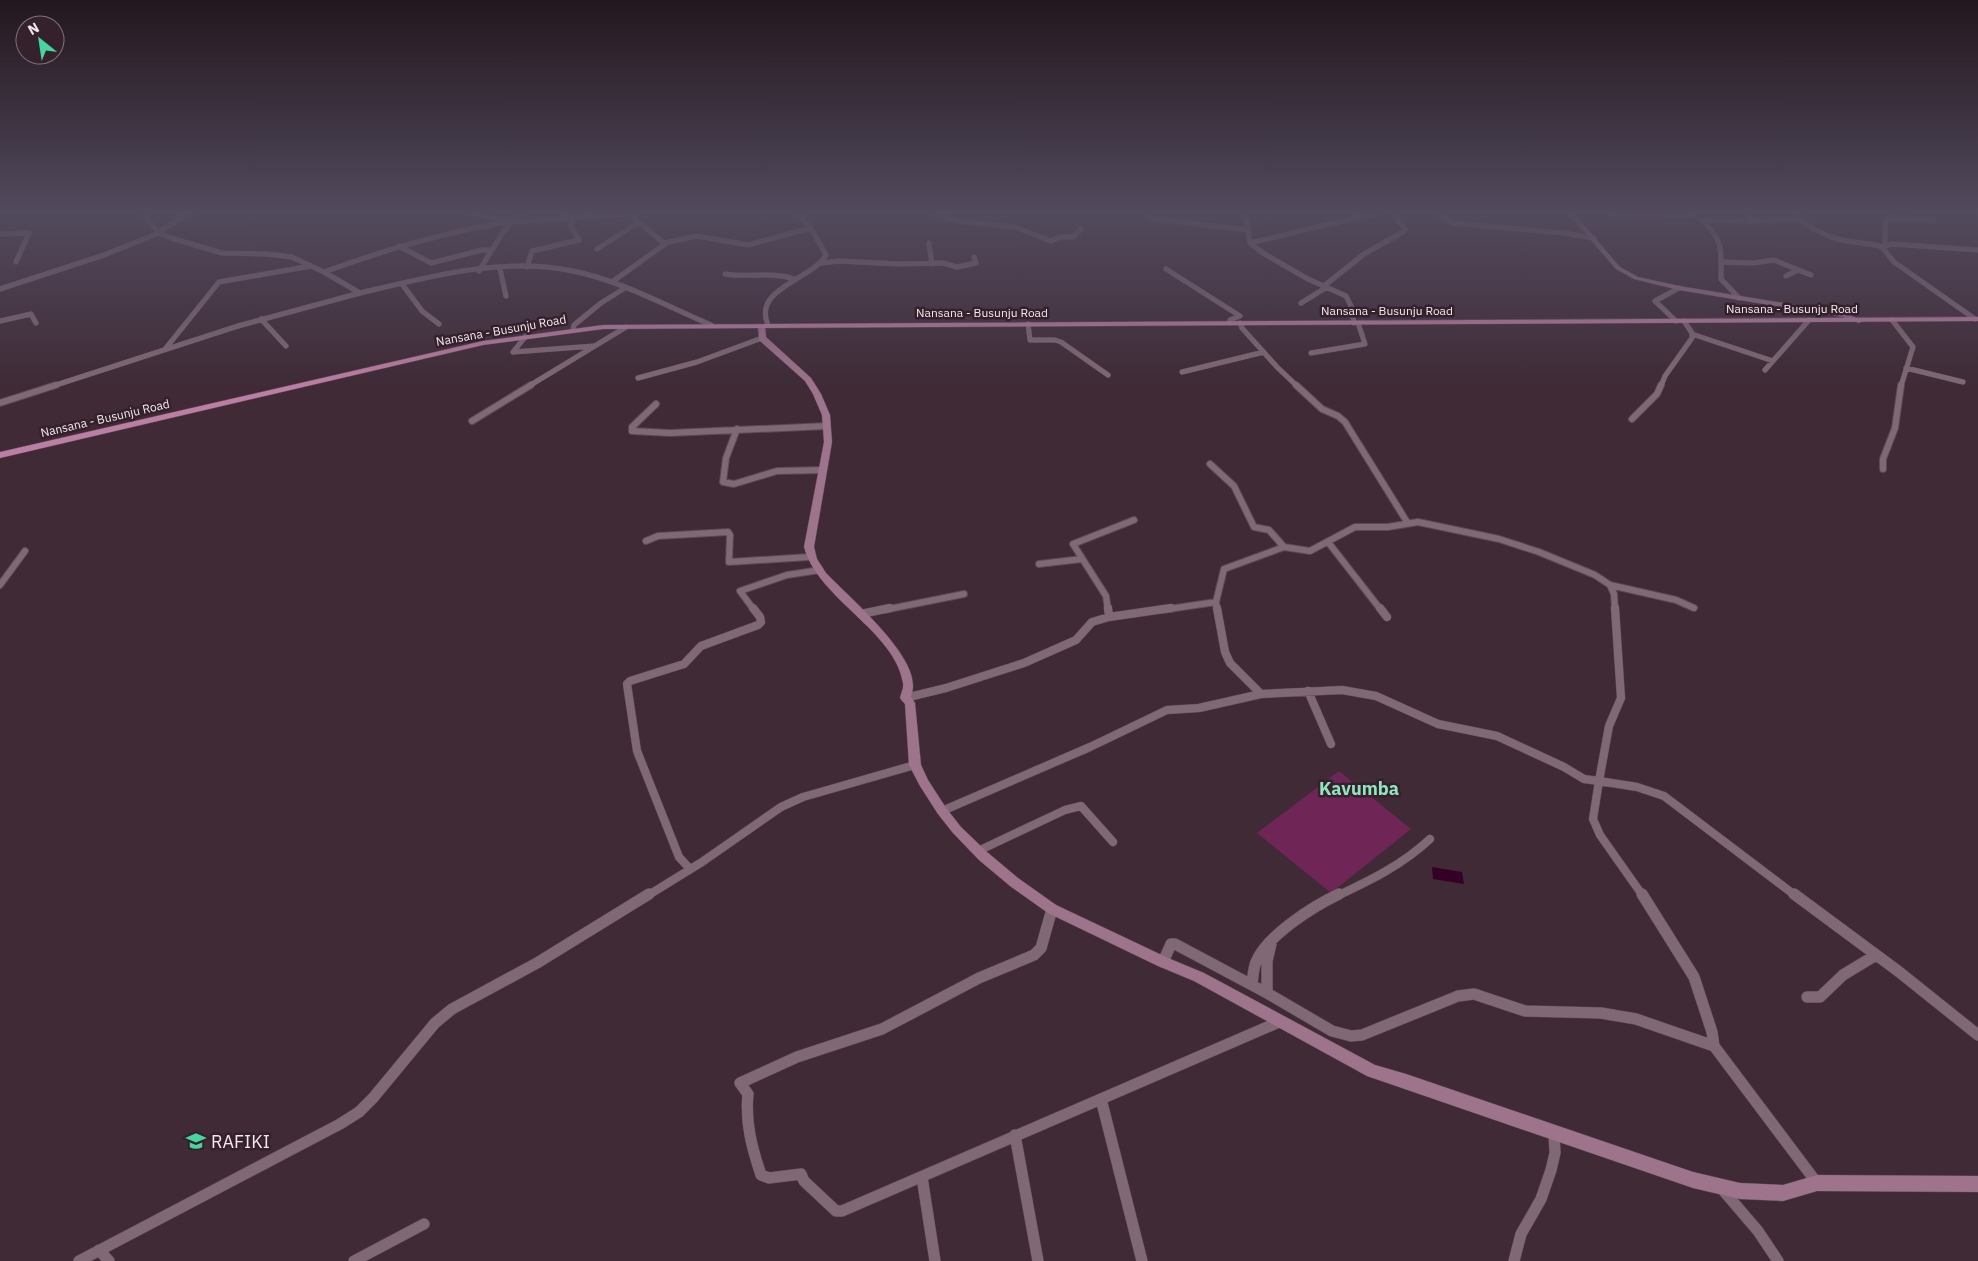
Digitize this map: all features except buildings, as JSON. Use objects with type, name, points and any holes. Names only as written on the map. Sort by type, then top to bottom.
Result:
[{"type":"main road","name":"Nansana - Busunju Road","points":[[0,455],[446,352],[526,336],[626,326],[711,325],[764,330],[1028,324],[1976,319]]},
{"type":"street","points":[[0,289],[58,270]]},
{"type":"street","points":[[166,349],[219,282],[289,270]]},
{"type":"street","points":[[319,270],[360,293]]},
{"type":"street","points":[[324,272],[330,270]]},
{"type":"street","points":[[0,403],[261,319],[402,284],[491,270]]},
{"type":"street","points":[[500,270],[506,296]]},
{"type":"street","points":[[559,270],[572,271],[612,282],[711,325]]},
{"type":"street","points":[[612,282],[629,270]]},
{"type":"street","points":[[810,270],[794,279],[768,303],[764,312],[764,330],[808,380],[826,414],[828,442],[809,557],[878,631],[904,668],[909,684],[905,698]]},
{"type":"street","points":[[1167,270],[1240,316],[1230,320],[1230,323]]},
{"type":"street","points":[[1294,270],[1340,293],[1349,300],[1365,344],[1311,353]]},
{"type":"street","points":[[1301,303],[1326,287],[1346,270]]},
{"type":"street","points":[[1621,270],[1648,282],[1845,315],[1859,321]]},
{"type":"street","points":[[1722,270],[1721,279],[1724,284],[1739,298]]},
{"type":"street","points":[[1786,276],[1798,270],[1811,275]]},
{"type":"street","points":[[1905,270],[1976,319]]},
{"type":"street","points":[[725,274],[751,277],[788,277],[794,279]]},
{"type":"street","points":[[402,284],[425,316],[439,324]]},
{"type":"street","points":[[573,330],[574,326],[601,303],[625,288]]},
{"type":"street","points":[[1679,288],[1655,301],[1680,321],[1692,334],[1773,361]]},
{"type":"street","points":[[0,321],[31,314],[36,323]]},
{"type":"street","points":[[261,319],[286,346]]},
{"type":"street","points":[[1765,370],[1809,320]]},
{"type":"street","points":[[1883,469],[1883,459],[1894,428],[1906,368],[1913,347],[1892,320]]},
{"type":"street","points":[[1240,323],[1242,328],[1264,352],[1322,409],[1338,416],[1345,422],[1407,522]]},
{"type":"street","points":[[1028,324],[1030,340],[1055,340],[1061,342],[1108,375]]},
{"type":"street","points":[[472,421],[626,326]]},
{"type":"street","points":[[638,378],[697,362],[764,330]]},
{"type":"street","points":[[1632,418],[1657,394],[1665,376],[1692,338],[1692,334]]},
{"type":"street","points":[[526,336],[513,352],[598,345]]},
{"type":"street","points":[[1182,372],[1264,352]]},
{"type":"street","points":[[1906,368],[1963,382]]},
{"type":"street","points":[[656,404],[632,427],[632,431],[670,433],[827,426]]},
{"type":"street","points":[[737,429],[726,458],[723,482],[734,484],[777,471],[824,470]]},
{"type":"street","points":[[1210,464],[1231,483],[1254,527],[1269,530],[1284,547]]},
{"type":"street","points":[[1109,617],[1106,596],[1073,546],[1075,542],[1134,520]]},
{"type":"street","points":[[1261,694],[1230,663],[1225,652],[1216,602],[1224,569],[1284,547],[1310,552],[1355,527],[1388,527],[1407,522],[1432,524],[1499,539],[1582,569],[1610,585],[1676,600],[1694,608]]},
{"type":"street","points":[[646,542],[658,536],[728,532],[730,535],[728,562],[809,557]]},
{"type":"street","points":[[1328,542],[1387,617]]},
{"type":"street","points":[[0,585],[25,551]]},
{"type":"street","points":[[1039,564],[1082,559]]},
{"type":"street","points":[[690,870],[679,857],[637,751],[627,684],[636,679],[684,664],[701,646],[758,625],[761,622],[760,617],[740,591],[786,575],[820,570]]},
{"type":"street","points":[[1610,585],[1614,594],[1622,692],[1609,726],[1592,819],[1600,835],[1643,896],[1694,978],[1712,1032],[1714,1046],[1817,1183]]},
{"type":"street","points":[[861,614],[964,594]]},
{"type":"street","points":[[905,698],[946,688],[1024,663],[1076,640],[1092,622],[1109,617],[1216,602]]},
{"type":"street","points":[[942,811],[1090,747],[1167,710],[1198,708],[1261,694],[1342,690],[1376,696],[1438,724],[1497,736],[1564,767],[1584,779],[1637,787],[1664,796],[1876,955],[1978,1035]]},
{"type":"street","points":[[1308,691],[1331,744]]},
{"type":"street","points":[[905,698],[910,703],[915,765],[942,811],[978,851],[1014,882],[1052,909],[1199,978],[1372,1071],[1693,1180],[1740,1191],[1783,1194],[1817,1183],[1978,1184]]},
{"type":"street","points":[[79,1261],[346,1120],[373,1098],[435,1023],[452,1008],[537,963],[690,870],[781,807],[803,797],[915,765]]},
{"type":"street","points":[[978,851],[1065,810],[1081,806],[1113,842]]},
{"type":"street","points":[[1252,985],[1256,962],[1272,940],[1292,922],[1315,907],[1381,874],[1412,856],[1430,839]]},
{"type":"street","points":[[1052,909],[1041,948],[1034,955],[978,978],[882,1029],[797,1057],[740,1083],[748,1094],[746,1111],[750,1141],[761,1175],[769,1179],[794,1173],[801,1174],[804,1181],[836,1211],[852,1208],[1015,1135],[1279,1022]]},
{"type":"street","points":[[1267,993],[1267,961],[1272,940]]},
{"type":"street","points":[[1163,962],[1172,944],[1174,944],[1267,993],[1332,1031],[1351,1036],[1362,1035],[1458,996],[1474,994],[1525,1011],[1601,1013],[1636,1019],[1714,1046]]},
{"type":"street","points":[[1807,997],[1820,997],[1843,975],[1876,955]]},
{"type":"street","points":[[1101,1099],[1142,1261]]},
{"type":"street","points":[[1514,1261],[1521,1234],[1540,1198],[1551,1170],[1555,1153],[1554,1133]]},
{"type":"street","points":[[1015,1135],[1038,1261]]},
{"type":"street","points":[[922,1177],[935,1261]]},
{"type":"street","points":[[1721,1187],[1758,1231],[1778,1261]]},
{"type":"street","points":[[354,1261],[424,1224]]},
{"type":"street","points":[[99,1250],[109,1261]]},
{"type":"shaded area","points":[[1339,771],[1411,829],[1331,893],[1257,833]]},
{"type":"shaded area","points":[[1432,867],[1462,872],[1464,884],[1433,879]]},
{"type":"place","name":"RAFIKI","points":[[196,1141]]},
{"type":"district","name":"Kavumba","points":[[1359,788]]}]
